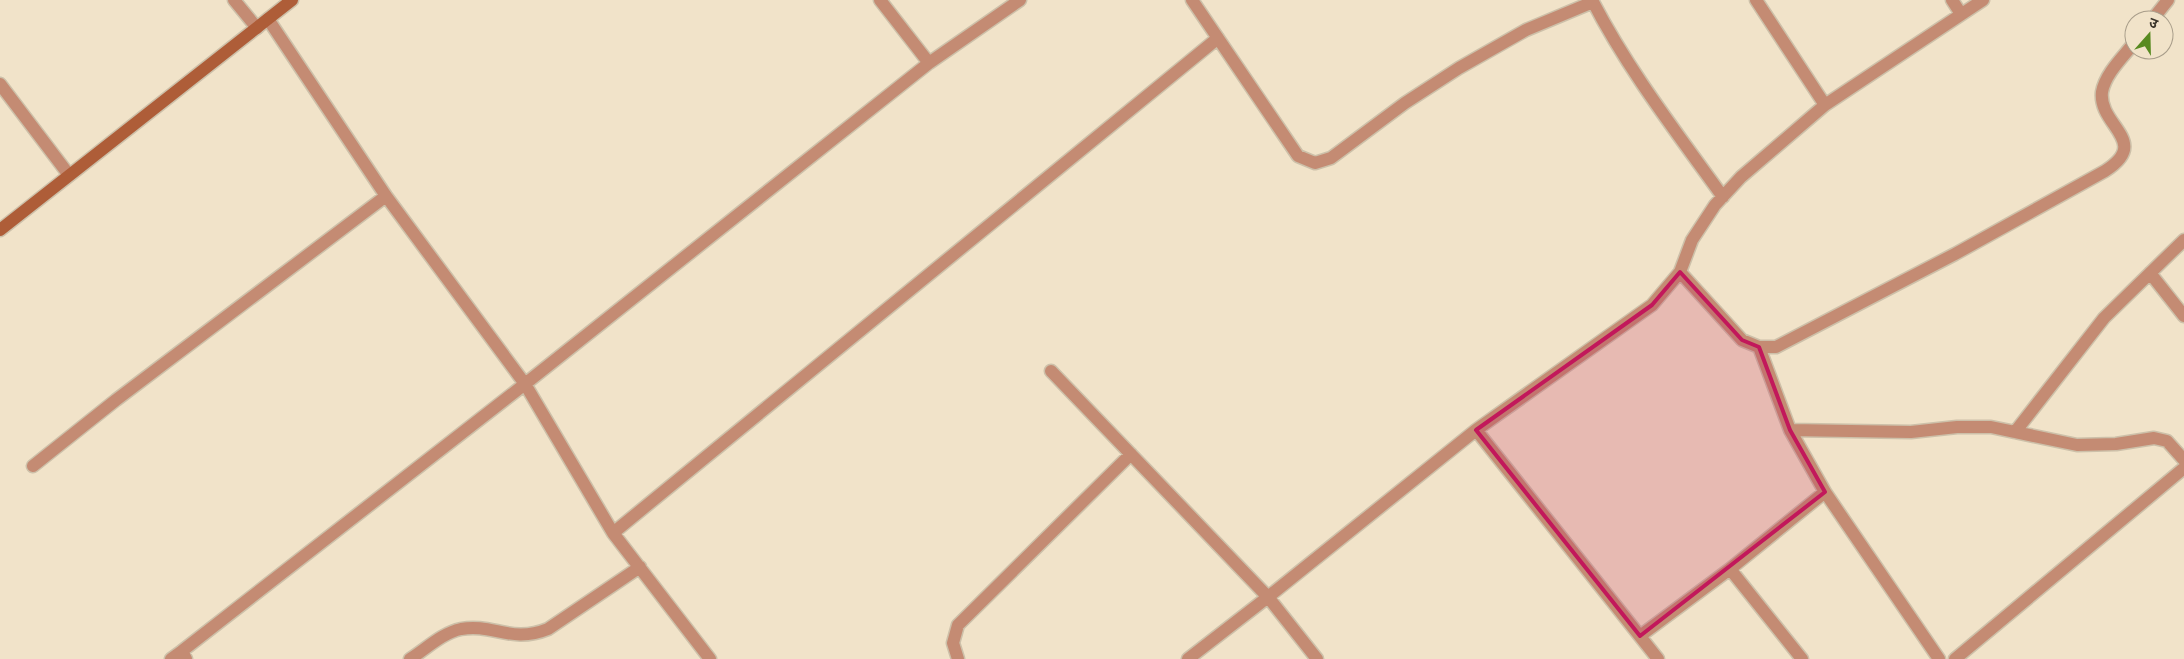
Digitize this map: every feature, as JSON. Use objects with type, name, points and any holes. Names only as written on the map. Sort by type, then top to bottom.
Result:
[{"type":"street","points":[[234,0],[257,28]]},
{"type":"street","points":[[0,230],[292,0]]},
{"type":"street","points":[[880,0],[929,62]]},
{"type":"street","points":[[172,659],[184,655],[929,62],[1020,0]]},
{"type":"street","points":[[1192,0],[1298,156],[1315,163],[1331,158],[1404,103],[1459,68],[1526,30],[1592,1],[1619,47],[1669,123],[1723,197]]},
{"type":"street","points":[[1756,0],[1825,105]]},
{"type":"street","points":[[1952,0],[1961,14]]},
{"type":"street","points":[[1188,659],[1476,430],[1652,305],[1680,272],[1692,240],[1715,205],[1741,177],[1825,105],[1983,0]]},
{"type":"street","points":[[2160,10],[2168,0]]},
{"type":"street","points":[[268,19],[386,196],[526,384],[613,533],[710,659]]},
{"type":"street","points":[[613,533],[1218,38]]},
{"type":"street","points":[[1680,272],[1742,340],[1759,347],[1776,347],[1955,254],[2118,162],[2125,149],[2123,137],[2104,108],[2102,92],[2108,77],[2124,56]]},
{"type":"street","points":[[0,84],[69,175]]},
{"type":"street","points":[[33,466],[116,400],[386,196]]},
{"type":"street","points":[[2015,432],[2104,318],[2184,240]]},
{"type":"street","points":[[2150,273],[2184,316]]},
{"type":"street","points":[[1759,347],[1790,430],[1824,492],[1939,659]]},
{"type":"street","points":[[1051,371],[1268,597],[1317,659]]},
{"type":"street","points":[[1790,430],[1911,432],[1957,427],[1991,427],[2077,445],[2116,444],[2154,438],[2167,441],[2184,460]]},
{"type":"street","points":[[1476,430],[1658,659]]},
{"type":"street","points":[[958,659],[953,643],[958,624],[1131,454]]},
{"type":"street","points":[[1955,659],[2184,468]]},
{"type":"street","points":[[1640,636],[1730,569],[1824,492]]},
{"type":"street","points":[[410,659],[445,635],[461,629],[532,636],[548,629],[640,567]]},
{"type":"street","points":[[1730,569],[1802,659]]},
{"type":"highlighted area","points":[[1680,272],[1742,340],[1759,347],[1790,430],[1825,492],[1640,636],[1476,430],[1652,305]]}]
